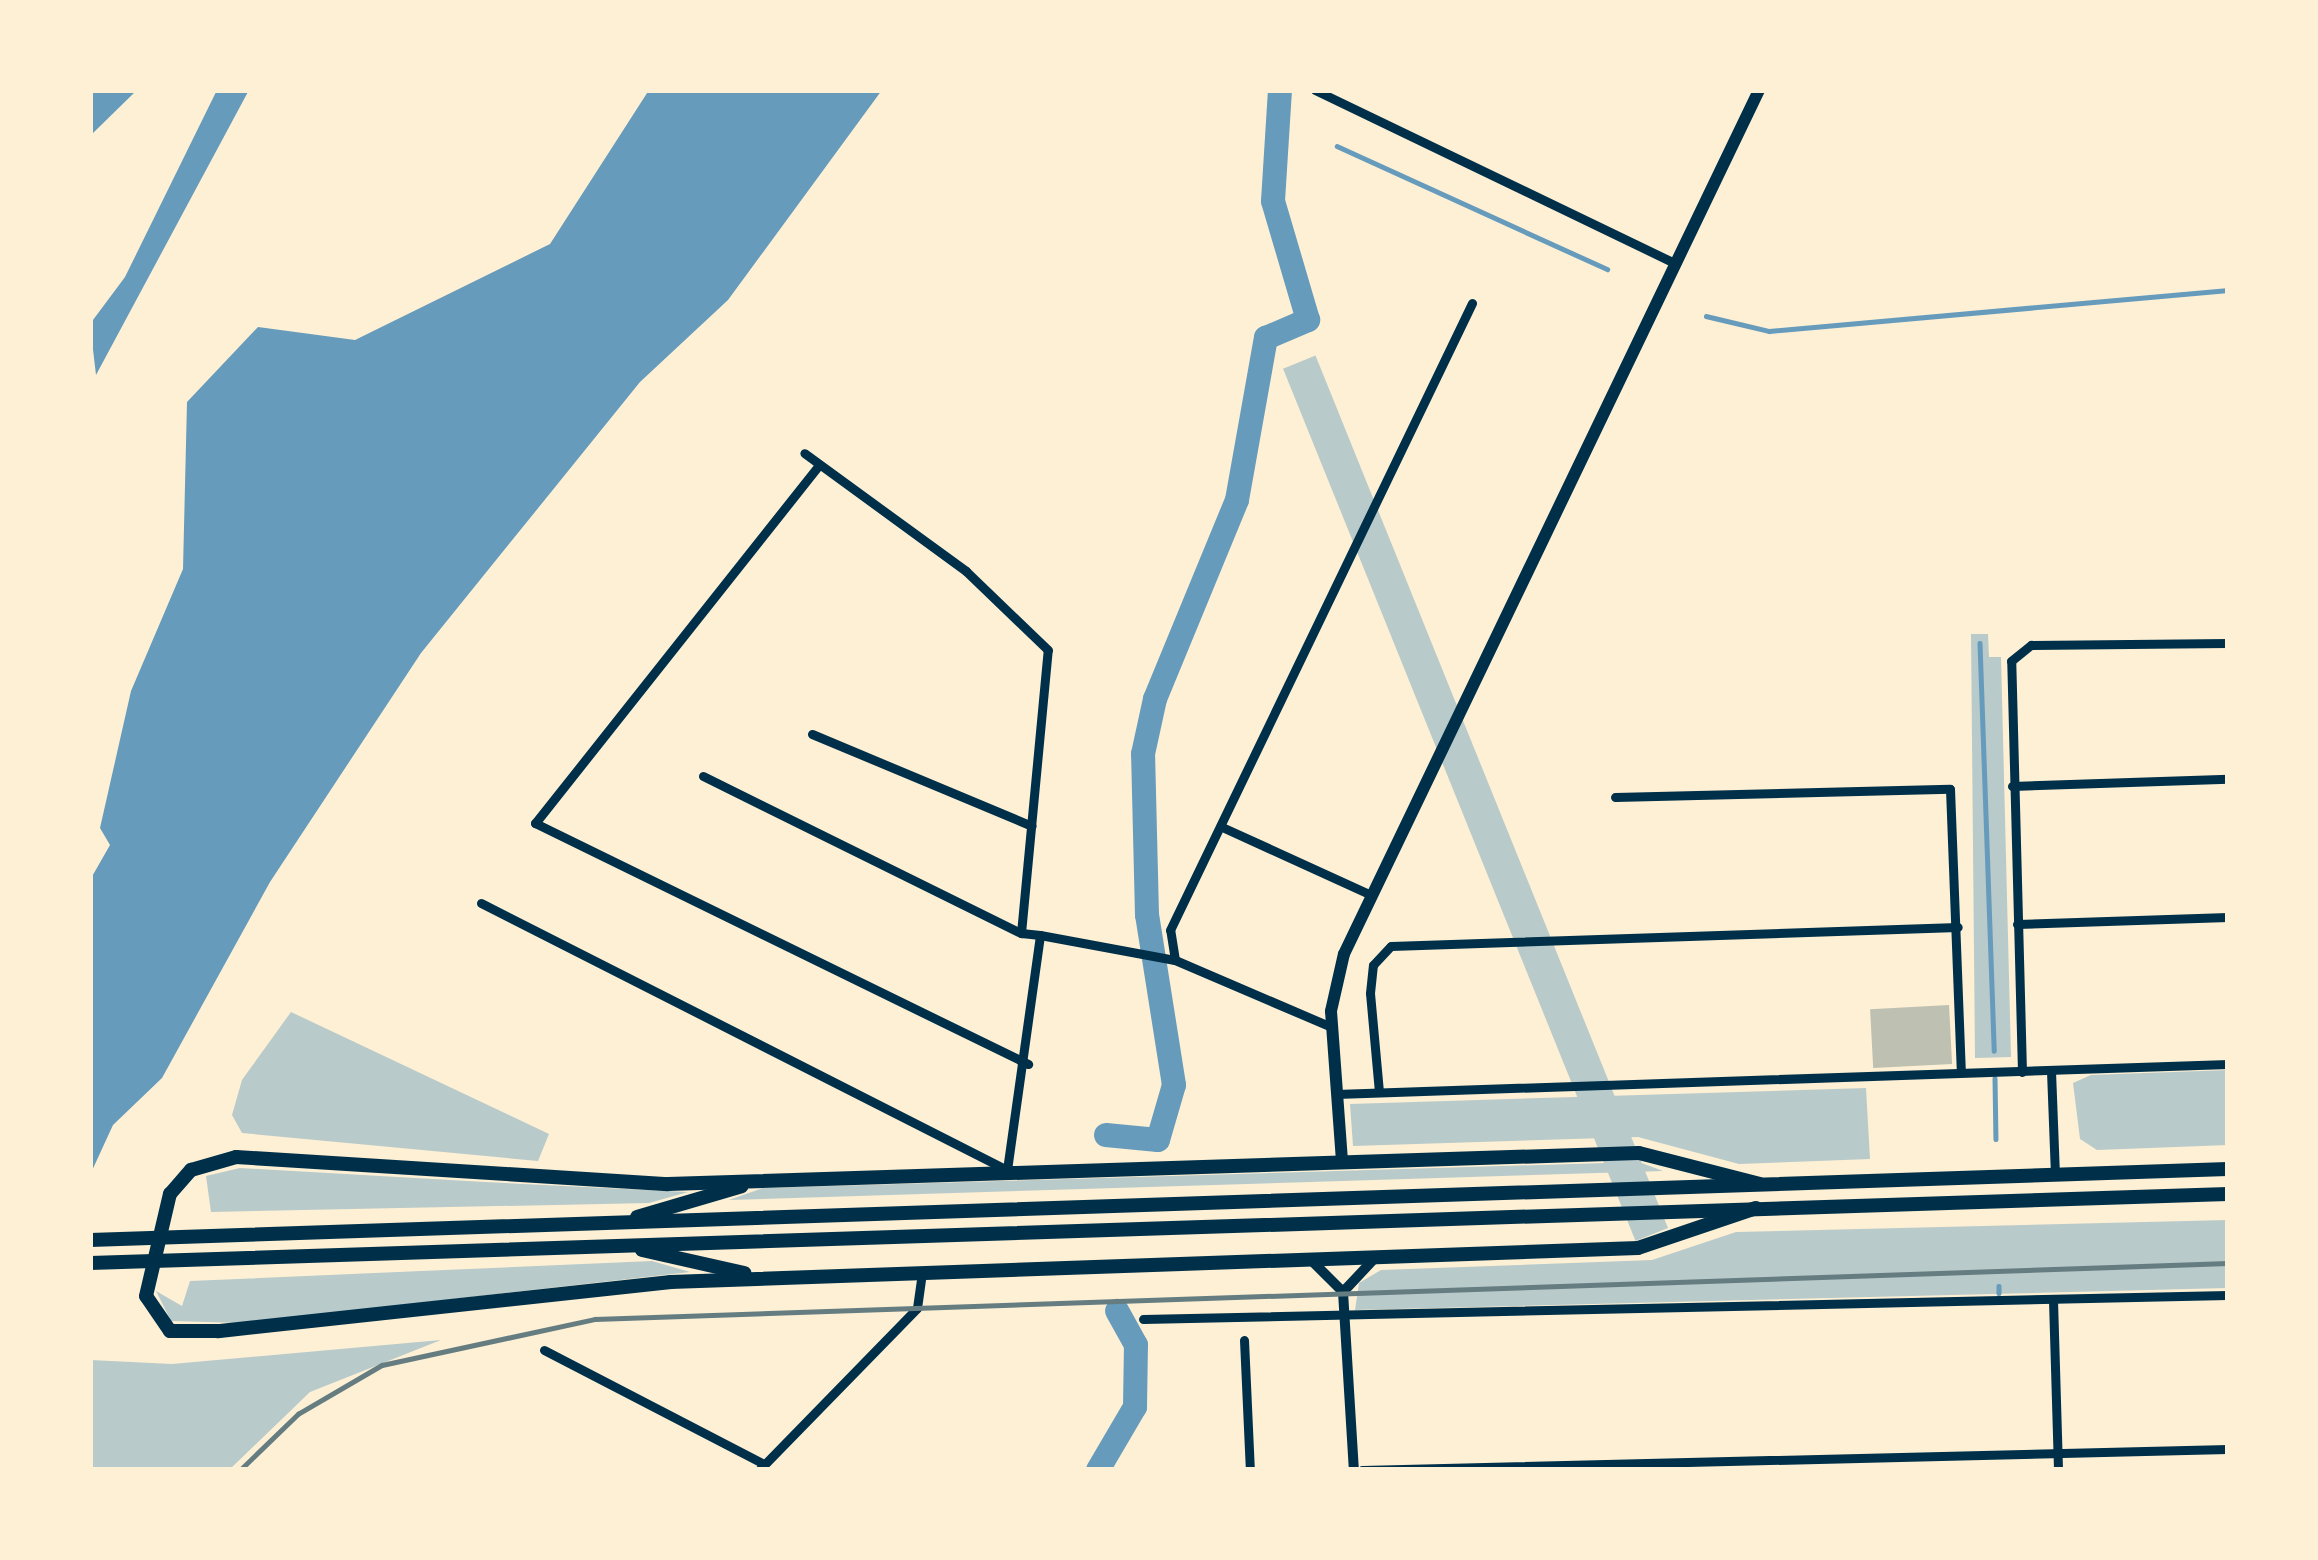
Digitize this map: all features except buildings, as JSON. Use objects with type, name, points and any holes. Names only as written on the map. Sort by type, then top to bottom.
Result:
[{"type":"highway","points":[[1756,1208],[1638,1248],[766,1278],[176,1333],[146,1296],[170,1194],[214,1160],[764,1179],[1639,1153],[1760,1184]]},
{"type":"highway","points":[[90,1240],[2228,1169]]},
{"type":"highway","points":[[2055,1174],[2057,1200]]},
{"type":"highway","points":[[618,1222],[764,1179]]},
{"type":"highway","points":[[90,1263],[2228,1194]]},
{"type":"highway","points":[[621,1246],[766,1278]]},
{"type":"main road","points":[[1342,1160],[1331,1027],[1336,976],[1670,261],[1760,90]]},
{"type":"street","points":[[1315,90],[1670,261]]},
{"type":"street","points":[[1171,960],[1170,930],[1472,303]]},
{"type":"street","points":[[804,453],[1045,643],[1021,933]]},
{"type":"street","points":[[819,465],[536,823],[1028,1064]]},
{"type":"street","points":[[2022,1072],[2008,674],[2021,649],[2228,643]]},
{"type":"street","points":[[812,734],[1032,826]]},
{"type":"street","points":[[704,776],[1021,933],[1171,960],[1331,1027]]},
{"type":"street","points":[[2012,786],[2228,779]]},
{"type":"street","points":[[1615,797],[1937,784],[1957,801],[1961,1072]]},
{"type":"street","points":[[1222,827],[1370,895]]},
{"type":"street","points":[[481,903],[1007,1170],[1028,1064],[1040,935]]},
{"type":"street","points":[[2017,924],[2228,917]]},
{"type":"street","points":[[1379,1092],[1372,965],[1391,946],[1958,928]]},
{"type":"street","points":[[1336,1094],[2228,1064]]},
{"type":"street","points":[[2051,1071],[2055,1174]]},
{"type":"street","points":[[1343,1292],[1361,1264],[1384,1256]]},
{"type":"street","points":[[1302,1259],[1324,1266],[1343,1292],[1358,1470],[2228,1449]]},
{"type":"street","points":[[544,1350],[576,1357],[761,1467],[917,1308],[922,1272]]},
{"type":"street","points":[[1143,1319],[2228,1295]]},
{"type":"street","points":[[2053,1300],[2058,1470]]},
{"type":"street","points":[[1244,1340],[1250,1470]]},
{"type":"shaded area","points":[[1315,356],[1668,1228],[1636,1241],[1283,369]]},
{"type":"shaded area","points":[[1971,634],[1988,634],[1989,657],[2001,657],[2011,1057],[1975,1058]]},
{"type":"shaded area","points":[[291,1012],[549,1134],[538,1161],[242,1133],[232,1115],[242,1080]]},
{"type":"shaded area","points":[[2228,1070],[2228,1145],[2097,1150],[2080,1139],[2073,1083],[2091,1075]]},
{"type":"shaded area","points":[[1866,1088],[1870,1159],[1739,1164],[1638,1137],[1353,1146],[1350,1104]]},
{"type":"shaded area","points":[[1639,1162],[1663,1171],[729,1200],[763,1188]]},
{"type":"shaded area","points":[[240,1168],[688,1192],[649,1203],[211,1212],[206,1176]]},
{"type":"shaded area","points":[[2228,1220],[2228,1288],[1355,1310],[1359,1283],[1381,1270],[1652,1260],[1736,1232]]},
{"type":"shaded area","points":[[652,1261],[690,1272],[242,1323],[171,1321],[156,1291],[182,1306],[190,1281]]},
{"type":"shaded area","points":[[441,1340],[310,1392],[229,1470],[90,1470],[90,1360],[172,1364]]},
{"type":"water","points":[[90,90],[137,90],[90,136]]},
{"type":"water","points":[[217,90],[249,90],[96,375],[90,324],[125,277]]},
{"type":"water","points":[[649,90],[882,90],[728,300],[640,382],[421,653],[270,882],[162,1078],[113,1125],[90,1175],[90,880],[110,845],[100,828],[131,691],[183,569],[187,402],[258,327],[355,340],[550,244]]},
{"type":"waterway","points":[[1106,1135],[1158,1140],[1174,1085],[1147,915],[1143,754],[1155,699],[1237,500],[1266,338],[1308,320],[1273,201],[1280,90]]},
{"type":"waterway","points":[[1337,146],[1607,269]]},
{"type":"waterway","points":[[1706,316],[1769,331],[2228,290]]},
{"type":"waterway","points":[[1980,643],[1994,1051]]},
{"type":"waterway","points":[[1995,1078],[1996,1139]]},
{"type":"waterway","points":[[1999,1286],[1999,1293]]},
{"type":"waterway","points":[[1098,1470],[1135,1407],[1136,1345],[1117,1311]]},
{"type":"railway","points":[[240,1470],[298,1414],[382,1365],[595,1319],[2228,1263]]}]
